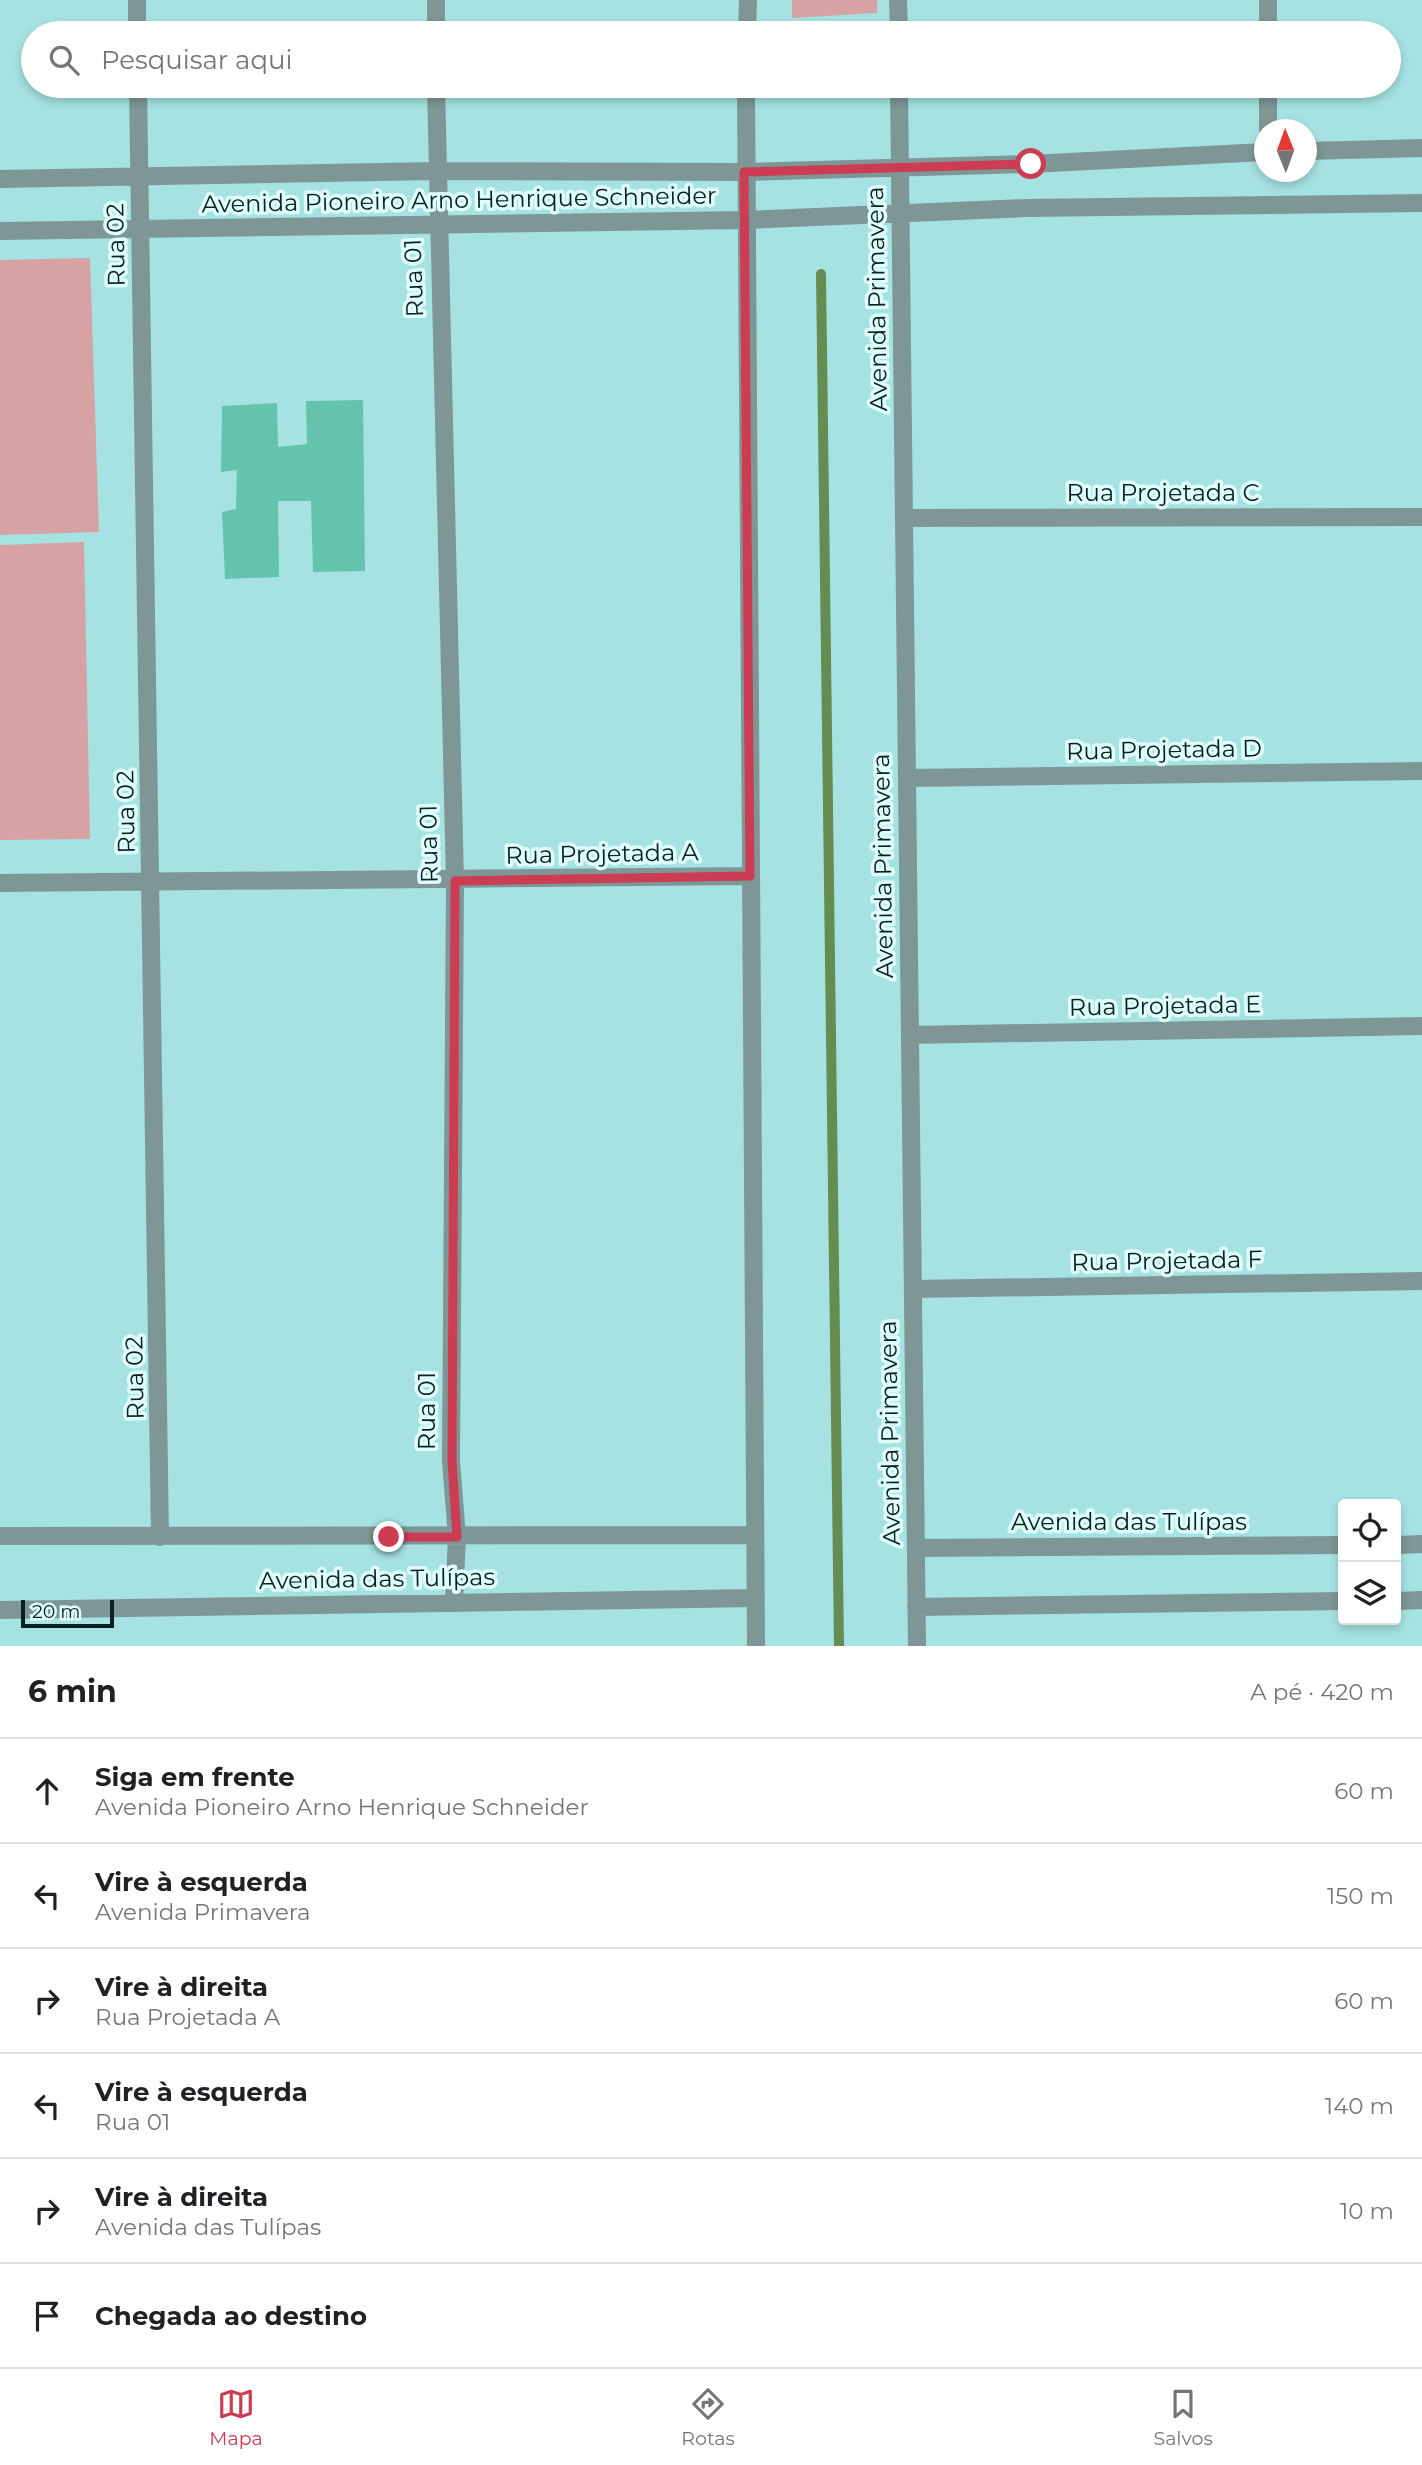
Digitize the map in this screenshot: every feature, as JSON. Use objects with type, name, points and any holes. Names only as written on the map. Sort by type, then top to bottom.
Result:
[{"type":"street","points":[[137,0],[137,21]]},
{"type":"street","points":[[436,0],[436,21]]},
{"type":"street","points":[[747,21],[748,0]]},
{"type":"street","points":[[898,0],[899,21]]},
{"type":"street","points":[[1268,0],[1268,21]]},
{"type":"street","name":"Rua 02","points":[[138,98],[160,1537]]},
{"type":"street","name":"Rua 01","points":[[436,98],[435,171],[455,881],[452,1461],[457,1537],[454,1602]]},
{"type":"street","points":[[746,98],[744,172],[756,1646]]},
{"type":"street","name":"Avenida Primavera","points":[[899,98],[917,1646]]},
{"type":"street","points":[[1268,98],[1268,119]]},
{"type":"street","points":[[1317,151],[1422,148]]},
{"type":"street","name":"Avenida Pioneiro Arno Henrique Schneider","points":[[0,179],[435,171],[744,172],[1031,164],[1254,153]]},
{"type":"street","name":"Avenida Pioneiro Arno Henrique Schneider","points":[[0,231],[745,220],[1027,208],[1422,203]]},
{"type":"street","name":"Rua Projetada C","points":[[904,518],[1422,517]]},
{"type":"street","name":"Rua Projetada D","points":[[907,778],[1422,771]]},
{"type":"street","name":"Rua Projetada A","points":[[0,883],[455,881],[750,876]]},
{"type":"street","name":"Rua Projetada E","points":[[910,1035],[1422,1026]]},
{"type":"street","name":"Rua Projetada F","points":[[913,1289],[1422,1281]]},
{"type":"street","name":"Avenida das Tulípas","points":[[0,1536],[755,1535]]},
{"type":"street","points":[[1401,1545],[1422,1544]]},
{"type":"street","name":"Avenida das Tulípas","points":[[916,1548],[1338,1545]]},
{"type":"street","name":"Avenida das Tulípas","points":[[0,1610],[756,1598]]},
{"type":"street","points":[[1401,1601],[1422,1600]]},
{"type":"street","points":[[916,1607],[1338,1601]]},
{"type":"shaded area","points":[[792,0],[877,0],[877,13],[792,18]]},
{"type":"shaded area","points":[[90,258],[99,532],[0,535],[0,260]]},
{"type":"shaded area","points":[[84,542],[90,839],[0,840],[0,545]]},
{"type":"building","points":[[363,400],[365,571],[313,572],[311,501],[278,501],[279,577],[225,579],[222,512],[236,509],[237,470],[221,472],[222,406],[277,403],[278,447],[307,444],[306,401]]},
{"type":"waterway","points":[[821,274],[839,1646]]},
{"type":"route","points":[[389,1537],[457,1537],[452,1461],[455,881],[750,876],[744,172],[1031,164]]}]
